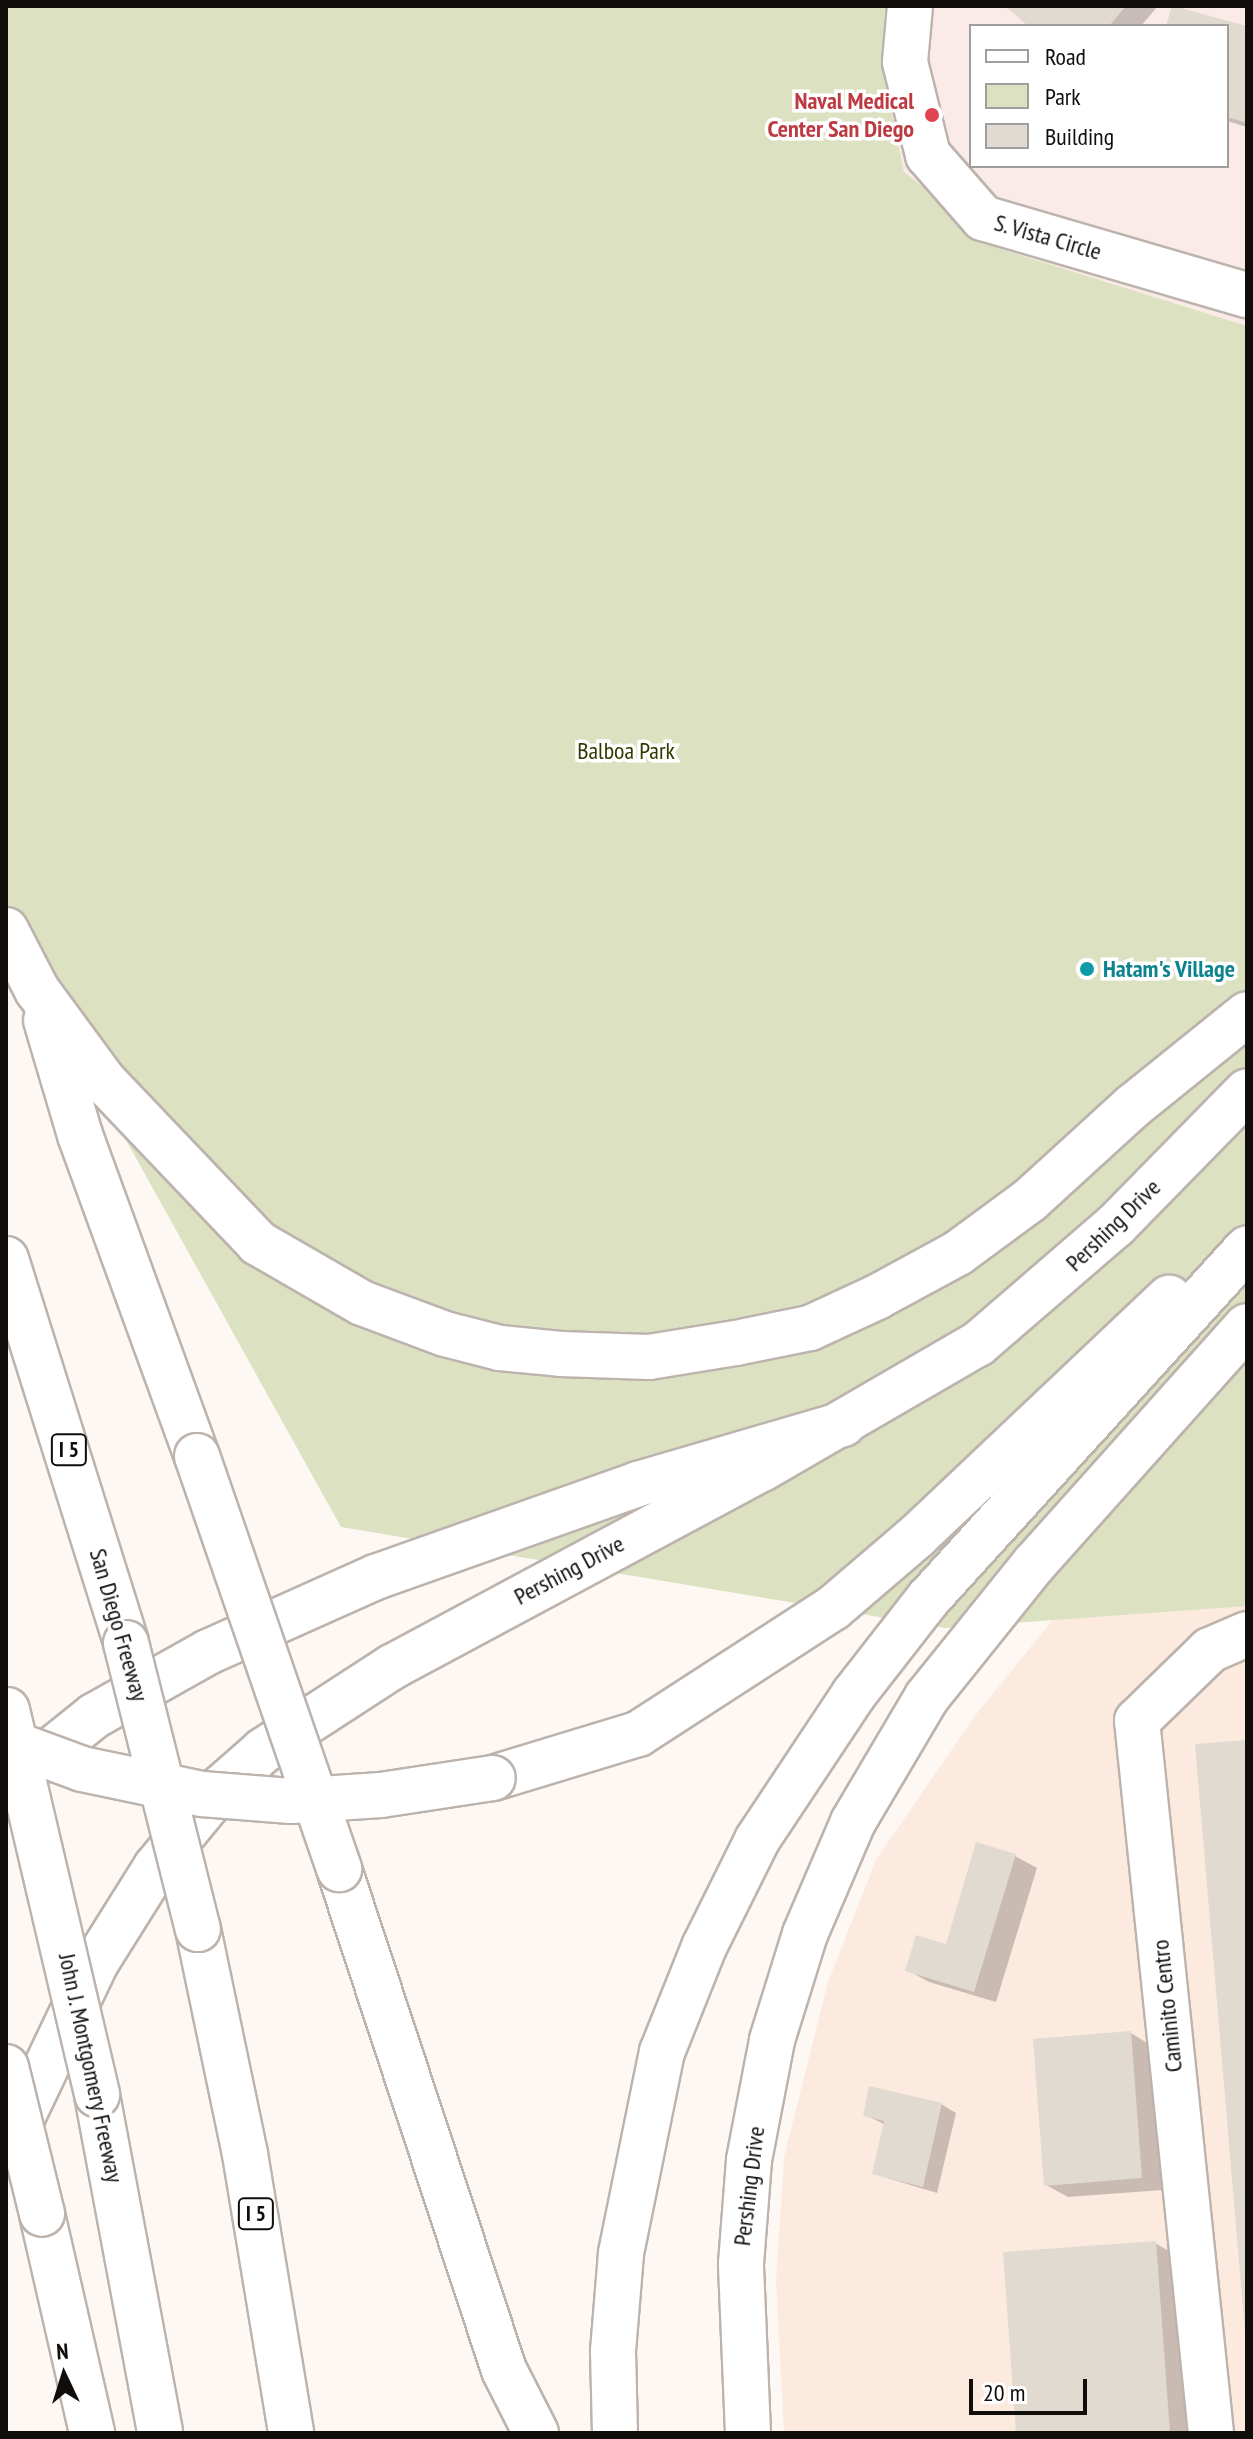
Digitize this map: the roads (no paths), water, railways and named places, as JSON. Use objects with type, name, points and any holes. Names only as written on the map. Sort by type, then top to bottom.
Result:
[{"type":"main road","name":"S. Vista Circle","points":[[910,6],[905,62],[928,155],[983,218],[1247,295]]},
{"type":"main road","points":[[6,930],[37,990],[103,1080],[224,1213],[302,1273],[362,1303],[445,1334],[500,1348],[649,1357],[810,1328],[958,1253],[1030,1200],[1133,1106],[1247,1014]]},
{"type":"main road","points":[[37,990],[80,1135],[197,1456],[339,1869],[504,2370],[536,2433]]},
{"type":"main road","name":"Pershing Drive","points":[[6,2153],[97,1961],[156,1867],[222,1787],[264,1750],[442,1639],[843,1424],[978,1344],[1040,1295],[1247,1091]]},
{"type":"main road","points":[[6,1741],[82,1769],[202,1794],[261,1798],[381,1795],[493,1778],[638,1734],[833,1608],[917,1536],[1247,1222]]},
{"type":"main road","points":[[615,2433],[613,2351],[621,2253],[662,2052],[704,1947],[757,1840],[854,1694],[928,1599],[1247,1248]]},
{"type":"main road","name":"San Diego Freeway","points":[[6,1259],[126,1643],[198,1929],[214,1997],[272,2303],[291,2433]]},
{"type":"main road","name":"Pershing Drive","points":[[748,2433],[741,2264],[749,2160],[772,2040],[805,1934],[853,1822],[937,1685],[1034,1564],[1247,1326]]},
{"type":"main road","points":[[6,1788],[52,1744],[94,1716],[208,1652],[288,1615],[376,1577],[638,1484],[843,1424]]},
{"type":"main road","name":"Caminito Centro","points":[[1211,2433],[1137,1721],[1210,1650],[1247,1634]]},
{"type":"main road","name":"John J. Montgomery Freeway","points":[[6,1709],[97,2095],[160,2433]]},
{"type":"main road","points":[[6,2067],[92,2433]]},
{"type":"place","name":"Naval Medical Center San Diego","points":[[932,115]]},
{"type":"place","name":"Hatam's Village","points":[[1087,969]]},
{"type":"park label","name":"Balboa Park","points":[[626,751]]}]
